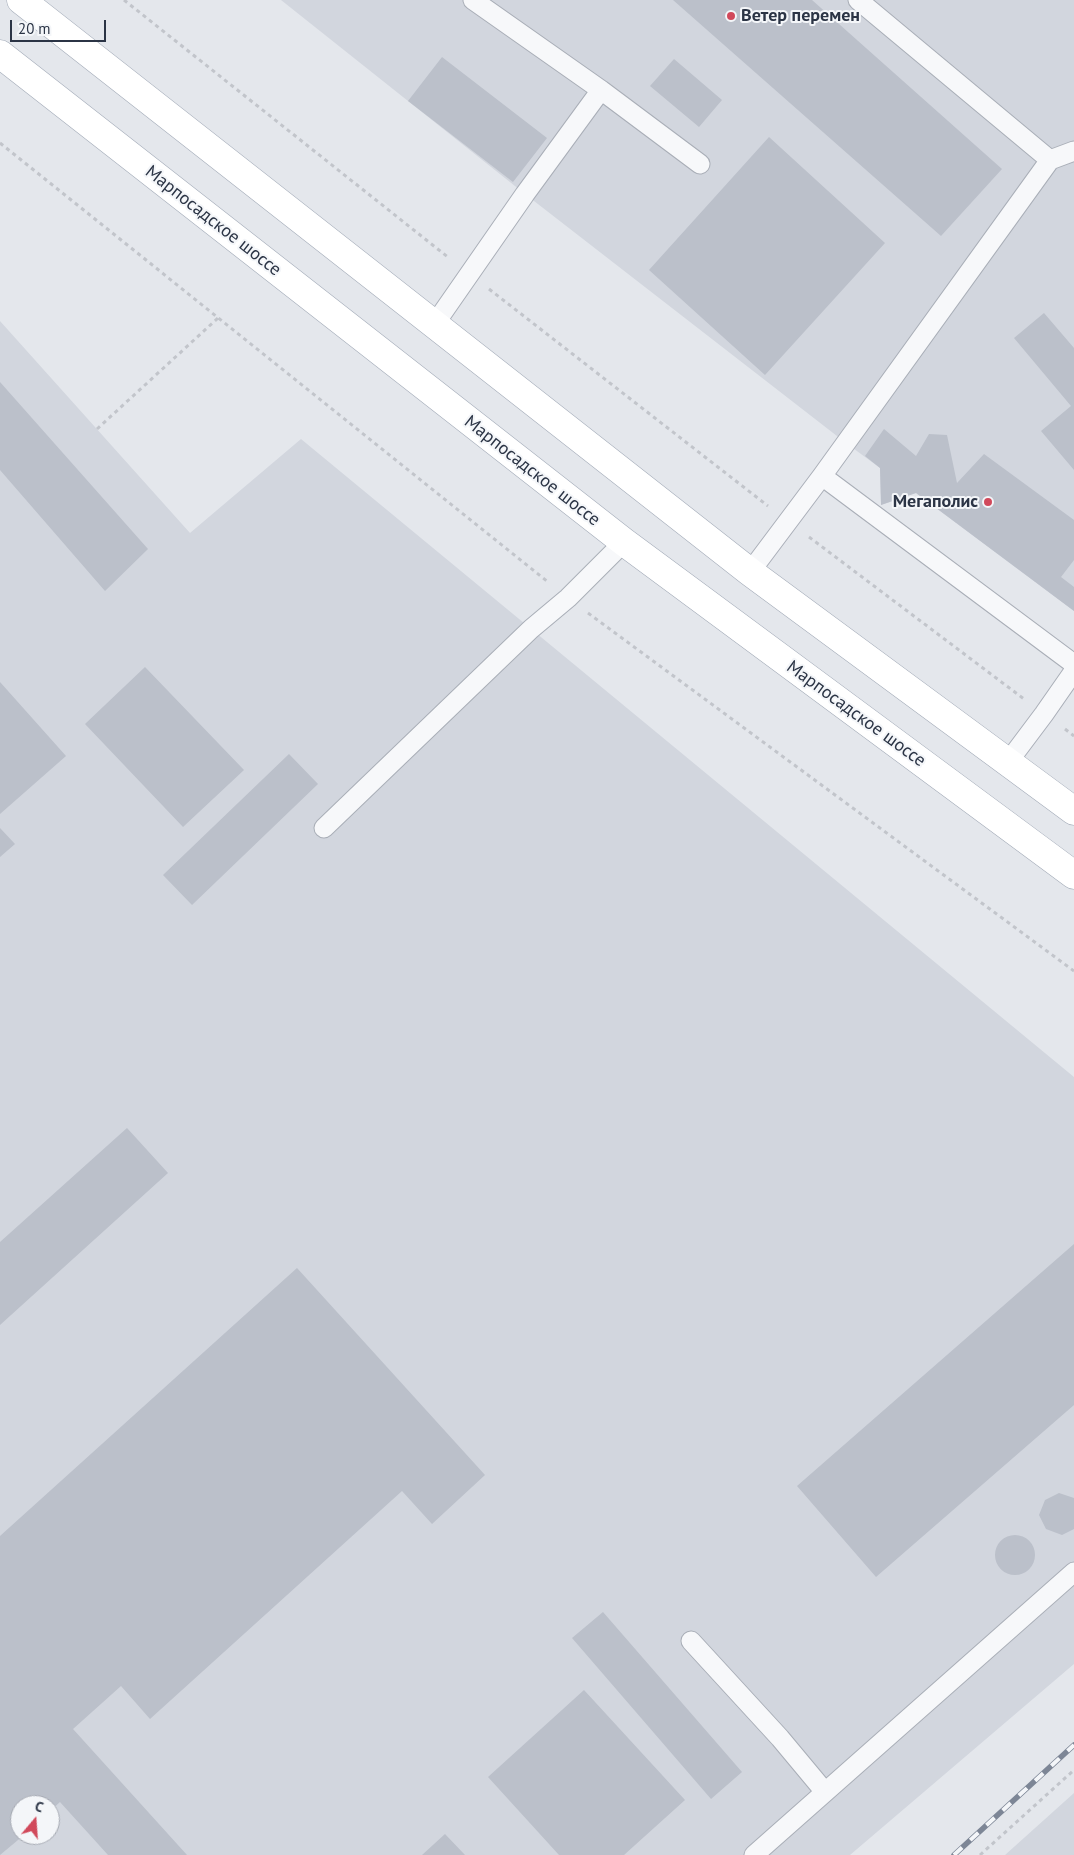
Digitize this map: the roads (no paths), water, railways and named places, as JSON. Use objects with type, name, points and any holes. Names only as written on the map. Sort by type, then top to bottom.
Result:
[{"type":"main road","points":[[21,0],[750,572],[1074,811]]},
{"type":"main road","name":"Марпосадское шоссе","points":[[0,54],[624,542],[1074,875]]},
{"type":"lane","points":[[473,0],[601,90],[700,164]]},
{"type":"lane","points":[[858,0],[1050,160]]},
{"type":"lane","points":[[434,325],[525,194],[601,90]]},
{"type":"lane","points":[[750,572],[822,476],[1050,160],[1074,152]]},
{"type":"lane","points":[[822,476],[1074,664]]},
{"type":"lane","points":[[324,828],[531,629],[568,598],[624,542]]},
{"type":"lane","points":[[1008,762],[1074,671]]},
{"type":"lane","points":[[754,1855],[1074,1572]]},
{"type":"lane","points":[[691,1640],[780,1738],[825,1792]]},
{"type":"railway","points":[[954,1855],[1074,1745]]},
{"type":"place","name":"Ветер перемен","points":[[731,16]]},
{"type":"place","name":"Мегаполис","points":[[988,502]]}]
